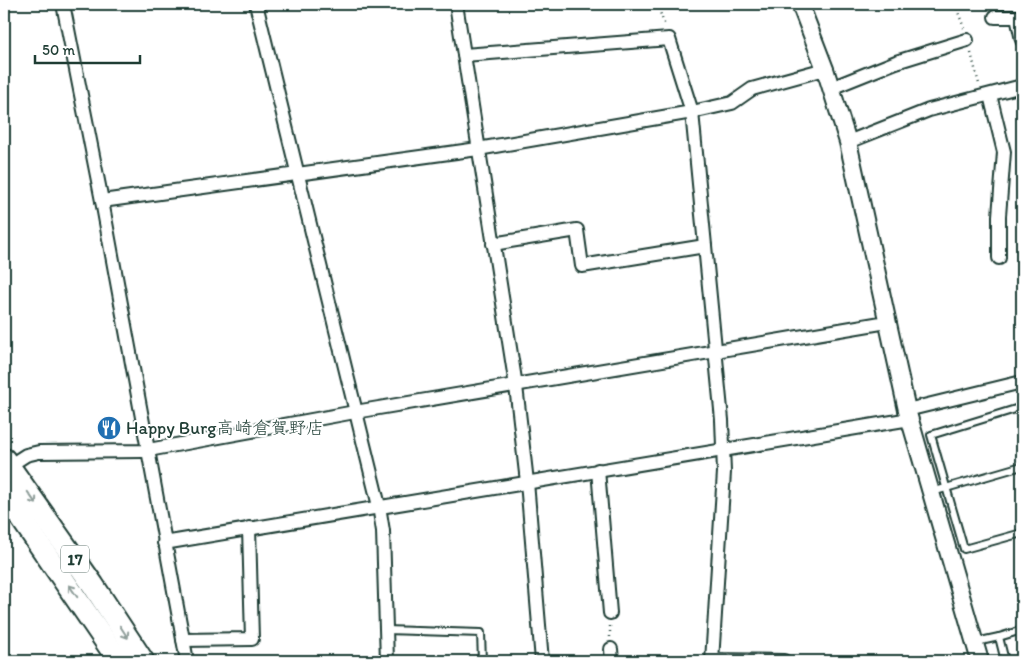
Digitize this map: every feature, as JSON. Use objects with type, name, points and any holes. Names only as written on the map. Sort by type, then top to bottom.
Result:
[{"type":"highway","name":"17","points":[[7,462],[93,584],[143,661]]},
{"type":"highway","name":"17","points":[[4,493],[119,661]]},
{"type":"street","points":[[63,4],[149,449],[164,543],[188,661]]},
{"type":"street","points":[[256,4],[379,506],[383,531],[387,661]]},
{"type":"street","points":[[456,4],[516,386],[528,482],[542,661]]},
{"type":"street","points":[[800,4],[825,69],[848,142],[908,414],[938,490],[974,643],[980,661]]},
{"type":"street","points":[[995,17],[1017,17],[1022,40]]},
{"type":"street","points":[[464,55],[670,39],[692,112],[724,449],[712,661],[784,661]]},
{"type":"street","points":[[831,88],[896,62],[967,40]]},
{"type":"street","points":[[102,201],[297,172],[478,149],[692,112],[732,103],[752,89],[825,69]]},
{"type":"street","points":[[848,142],[929,110],[1022,86]]},
{"type":"street","points":[[990,95],[1004,152],[999,216],[999,258]]},
{"type":"street","points":[[493,244],[578,230],[582,266],[705,246]]},
{"type":"street","points":[[7,462],[39,452],[143,451],[355,412],[887,322]]},
{"type":"street","points":[[164,543],[724,449],[908,414],[1022,382]]},
{"type":"street","points":[[598,470],[610,613]]},
{"type":"street","points":[[183,640],[252,639],[249,528]]},
{"type":"lane","points":[[1022,408],[931,435],[938,490],[964,549],[1022,533]]},
{"type":"lane","points":[[938,490],[1022,466]]},
{"type":"lane","points":[[386,630],[481,633],[482,661]]},
{"type":"lane","points":[[974,643],[1022,630]]},
{"type":"lane","points":[[999,636],[1005,661]]},
{"type":"path","points":[[657,4],[670,39]]},
{"type":"path","points":[[610,613],[611,655]]},
{"type":"place","name":"Happy Burg高崎倉賀野店","points":[[109,428]]}]
